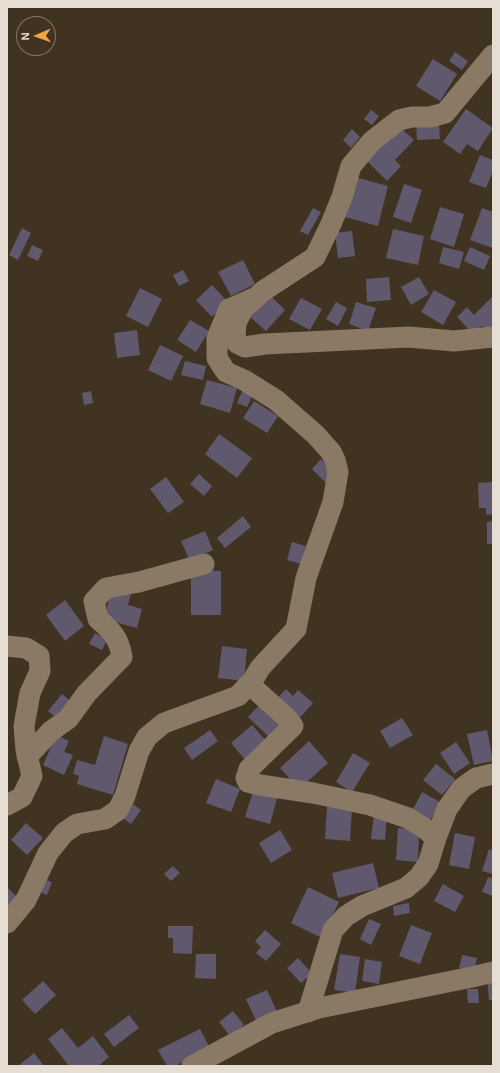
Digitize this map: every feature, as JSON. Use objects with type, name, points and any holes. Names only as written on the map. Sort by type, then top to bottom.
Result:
[{"type":"street","points":[[7,923],[26,900],[48,853],[64,833],[77,824],[105,819],[118,810],[125,796],[139,751],[147,737],[164,723],[238,696],[249,684],[260,668],[296,629],[306,578],[333,502],[338,472],[335,460],[331,452],[316,435],[276,400],[244,380],[226,372],[217,358],[217,338],[229,309],[254,298],[315,257],[342,197],[351,166],[372,141],[399,120],[412,117],[430,117],[445,113],[493,55]]},
{"type":"street","points":[[254,298],[243,309],[236,323],[235,336],[237,343],[245,347],[265,344],[409,337],[454,341],[493,337]]},
{"type":"street","points":[[27,757],[51,731],[68,719],[87,693],[122,657],[120,645],[112,630],[98,619],[94,601],[106,588],[139,582],[204,564]]},
{"type":"street","points":[[7,646],[26,648],[38,656],[40,671],[30,693],[24,726],[27,757],[32,776],[22,797],[7,805]]},
{"type":"street","points":[[249,684],[286,716],[293,726],[249,769],[246,778],[248,782],[313,793],[370,805],[408,818],[436,838]]},
{"type":"street","points":[[308,1012],[333,930],[346,916],[362,906],[406,888],[419,877],[428,864],[447,809],[461,789],[476,778],[493,774]]},
{"type":"street","points":[[192,1066],[272,1023],[319,1008],[493,972]]},
{"type":"building","points":[[455,52],[468,61],[462,70],[449,61]]},
{"type":"building","points":[[433,59],[457,74],[440,101],[416,86]]},
{"type":"building","points":[[466,109],[493,128],[478,151],[467,144],[460,154],[443,142]]},
{"type":"building","points":[[371,110],[379,116],[372,125],[364,119]]},
{"type":"building","points":[[439,123],[440,139],[417,140],[416,124]]},
{"type":"building","points":[[399,126],[414,140],[395,160],[401,166],[387,181],[366,160]]},
{"type":"building","points":[[352,129],[360,137],[351,148],[343,140]]},
{"type":"building","points":[[480,155],[493,160],[493,171],[486,188],[469,182]]},
{"type":"building","points":[[355,177],[388,186],[378,226],[345,217]]},
{"type":"building","points":[[404,184],[422,190],[411,223],[393,217]]},
{"type":"building","points":[[440,207],[464,214],[454,247],[430,239]]},
{"type":"building","points":[[313,208],[321,212],[308,235],[300,231]]},
{"type":"building","points":[[482,208],[493,212],[493,248],[470,240]]},
{"type":"building","points":[[22,228],[31,233],[18,260],[9,255]]},
{"type":"building","points":[[393,229],[424,236],[418,265],[386,258]]},
{"type":"building","points":[[352,231],[355,256],[338,258],[335,233]]},
{"type":"building","points":[[32,245],[43,250],[38,261],[27,256]]},
{"type":"building","points":[[443,247],[464,252],[459,269],[439,263]]},
{"type":"building","points":[[470,247],[490,256],[484,270],[464,261]]},
{"type":"building","points":[[243,260],[255,284],[231,296],[218,272]]},
{"type":"building","points":[[183,270],[189,281],[179,286],[173,275]]},
{"type":"building","points":[[389,277],[391,300],[367,302],[366,279]]},
{"type":"building","points":[[419,277],[429,294],[411,305],[401,287]]},
{"type":"building","points":[[212,285],[228,302],[212,317],[196,300]]},
{"type":"building","points":[[140,288],[162,299],[148,327],[126,316]]},
{"type":"building","points":[[434,290],[456,302],[443,325],[421,312]]},
{"type":"building","points":[[270,295],[285,310],[266,331],[250,317]]},
{"type":"building","points":[[493,296],[493,329],[489,333],[482,326],[473,334],[457,317],[467,307],[474,315]]},
{"type":"building","points":[[301,298],[322,309],[310,330],[289,319]]},
{"type":"building","points":[[336,302],[347,308],[338,326],[326,319]]},
{"type":"building","points":[[356,302],[376,308],[368,331],[349,324]]},
{"type":"building","points":[[190,320],[209,331],[196,352],[177,340]]},
{"type":"building","points":[[137,330],[140,355],[117,358],[114,333]]},
{"type":"building","points":[[160,345],[183,356],[171,381],[148,370]]},
{"type":"building","points":[[185,361],[206,366],[203,380],[181,375]]},
{"type":"building","points":[[207,380],[237,388],[230,413],[200,404]]},
{"type":"building","points":[[245,385],[255,390],[247,407],[237,403]]},
{"type":"building","points":[[91,391],[93,403],[84,405],[82,393]]},
{"type":"building","points":[[254,401],[278,416],[267,433],[243,418]]},
{"type":"building","points":[[219,434],[252,458],[237,478],[205,454]]},
{"type":"building","points":[[321,459],[335,474],[326,483],[312,469]]},
{"type":"building","points":[[199,474],[212,486],[204,496],[190,484]]},
{"type":"building","points":[[166,477],[184,502],[168,513],[150,489]]},
{"type":"building","points":[[493,482],[493,514],[486,515],[486,508],[479,508],[478,483]]},
{"type":"building","points":[[243,516],[251,527],[225,548],[217,538]]},
{"type":"building","points":[[493,521],[493,544],[487,544],[487,522]]},
{"type":"building","points":[[205,531],[213,550],[190,561],[181,541]]},
{"type":"building","points":[[292,542],[306,546],[301,564],[287,560]]},
{"type":"building","points":[[191,570],[221,571],[221,615],[191,615]]},
{"type":"building","points":[[112,588],[131,593],[128,605],[142,609],[137,628],[104,619]]},
{"type":"building","points":[[65,600],[84,626],[65,641],[46,615]]},
{"type":"building","points":[[95,633],[107,640],[102,650],[89,644]]},
{"type":"building","points":[[222,646],[247,649],[244,681],[218,678]]},
{"type":"building","points":[[286,689],[293,696],[298,690],[313,703],[296,722],[274,702]]},
{"type":"building","points":[[62,694],[73,703],[59,720],[48,711]]},
{"type":"building","points":[[263,701],[285,722],[270,738],[248,717]]},
{"type":"building","points":[[402,718],[413,735],[390,748],[380,731]]},
{"type":"building","points":[[252,725],[268,743],[247,762],[231,743]]},
{"type":"building","points":[[210,730],[218,741],[192,760],[184,748]]},
{"type":"building","points":[[487,730],[493,761],[474,765],[467,734]]},
{"type":"building","points":[[56,735],[69,741],[64,752],[73,755],[64,775],[43,765]]},
{"type":"building","points":[[104,736],[128,744],[113,795],[77,784],[79,776],[73,774],[77,760],[95,765]]},
{"type":"building","points":[[309,741],[328,763],[299,789],[280,768]]},
{"type":"building","points":[[456,742],[470,763],[454,774],[440,753]]},
{"type":"building","points":[[353,753],[370,763],[352,792],[336,782]]},
{"type":"building","points":[[436,764],[455,779],[442,795],[423,780]]},
{"type":"building","points":[[216,779],[240,789],[231,812],[206,803]]},
{"type":"building","points":[[254,788],[278,795],[270,824],[245,817]]},
{"type":"building","points":[[422,792],[440,802],[428,825],[410,815]]},
{"type":"building","points":[[133,804],[141,810],[131,824],[123,818]]},
{"type":"building","points":[[327,806],[352,807],[350,841],[325,839]]},
{"type":"building","points":[[374,813],[387,814],[385,840],[371,839]]},
{"type":"building","points":[[26,823],[43,838],[27,855],[11,840]]},
{"type":"building","points":[[398,828],[419,829],[418,862],[396,860]]},
{"type":"building","points":[[280,830],[292,850],[271,863],[259,843]]},
{"type":"building","points":[[455,833],[475,837],[469,869],[449,865]]},
{"type":"building","points":[[489,849],[493,850],[493,874],[482,871]]},
{"type":"building","points":[[373,863],[379,888],[338,898],[332,873]]},
{"type":"building","points":[[173,866],[180,873],[171,881],[164,874]]},
{"type":"building","points":[[488,877],[493,879],[493,896],[482,892]]},
{"type":"building","points":[[43,879],[52,882],[47,895],[38,891]]},
{"type":"building","points":[[443,884],[464,896],[455,912],[434,901]]},
{"type":"building","points":[[7,887],[19,899],[7,911]]},
{"type":"building","points":[[308,887],[339,902],[322,938],[291,923]]},
{"type":"building","points":[[409,903],[410,913],[394,916],[393,906]]},
{"type":"building","points":[[369,919],[381,924],[371,945],[360,939]]},
{"type":"building","points":[[411,925],[432,933],[420,964],[399,956]]},
{"type":"building","points":[[168,926],[193,926],[192,954],[173,953],[173,938],[168,938]]},
{"type":"building","points":[[265,930],[281,944],[266,961],[256,953],[261,947],[255,941]]},
{"type":"building","points":[[196,954],[216,954],[216,979],[195,978]]},
{"type":"building","points":[[340,954],[360,957],[355,993],[334,990]]},
{"type":"building","points":[[462,955],[477,958],[474,971],[459,968]]},
{"type":"building","points":[[298,958],[312,973],[301,983],[287,968]]},
{"type":"building","points":[[365,959],[382,962],[379,984],[362,981]]},
{"type":"building","points":[[493,978],[493,1000],[489,1000],[487,979]]},
{"type":"building","points":[[43,981],[56,995],[35,1014],[22,1000]]},
{"type":"building","points":[[467,989],[478,989],[479,1003],[468,1003]]},
{"type":"building","points":[[267,990],[278,1014],[257,1023],[246,999]]},
{"type":"building","points":[[233,1011],[244,1025],[230,1036],[219,1022]]},
{"type":"building","points":[[129,1015],[139,1028],[114,1047],[104,1034]]},
{"type":"building","points":[[62,1028],[78,1048],[93,1036],[109,1057],[98,1066],[69,1066],[48,1039]]},
{"type":"building","points":[[200,1029],[210,1048],[175,1066],[167,1066],[158,1050]]},
{"type":"building","points":[[34,1053],[44,1066],[18,1066]]}]
